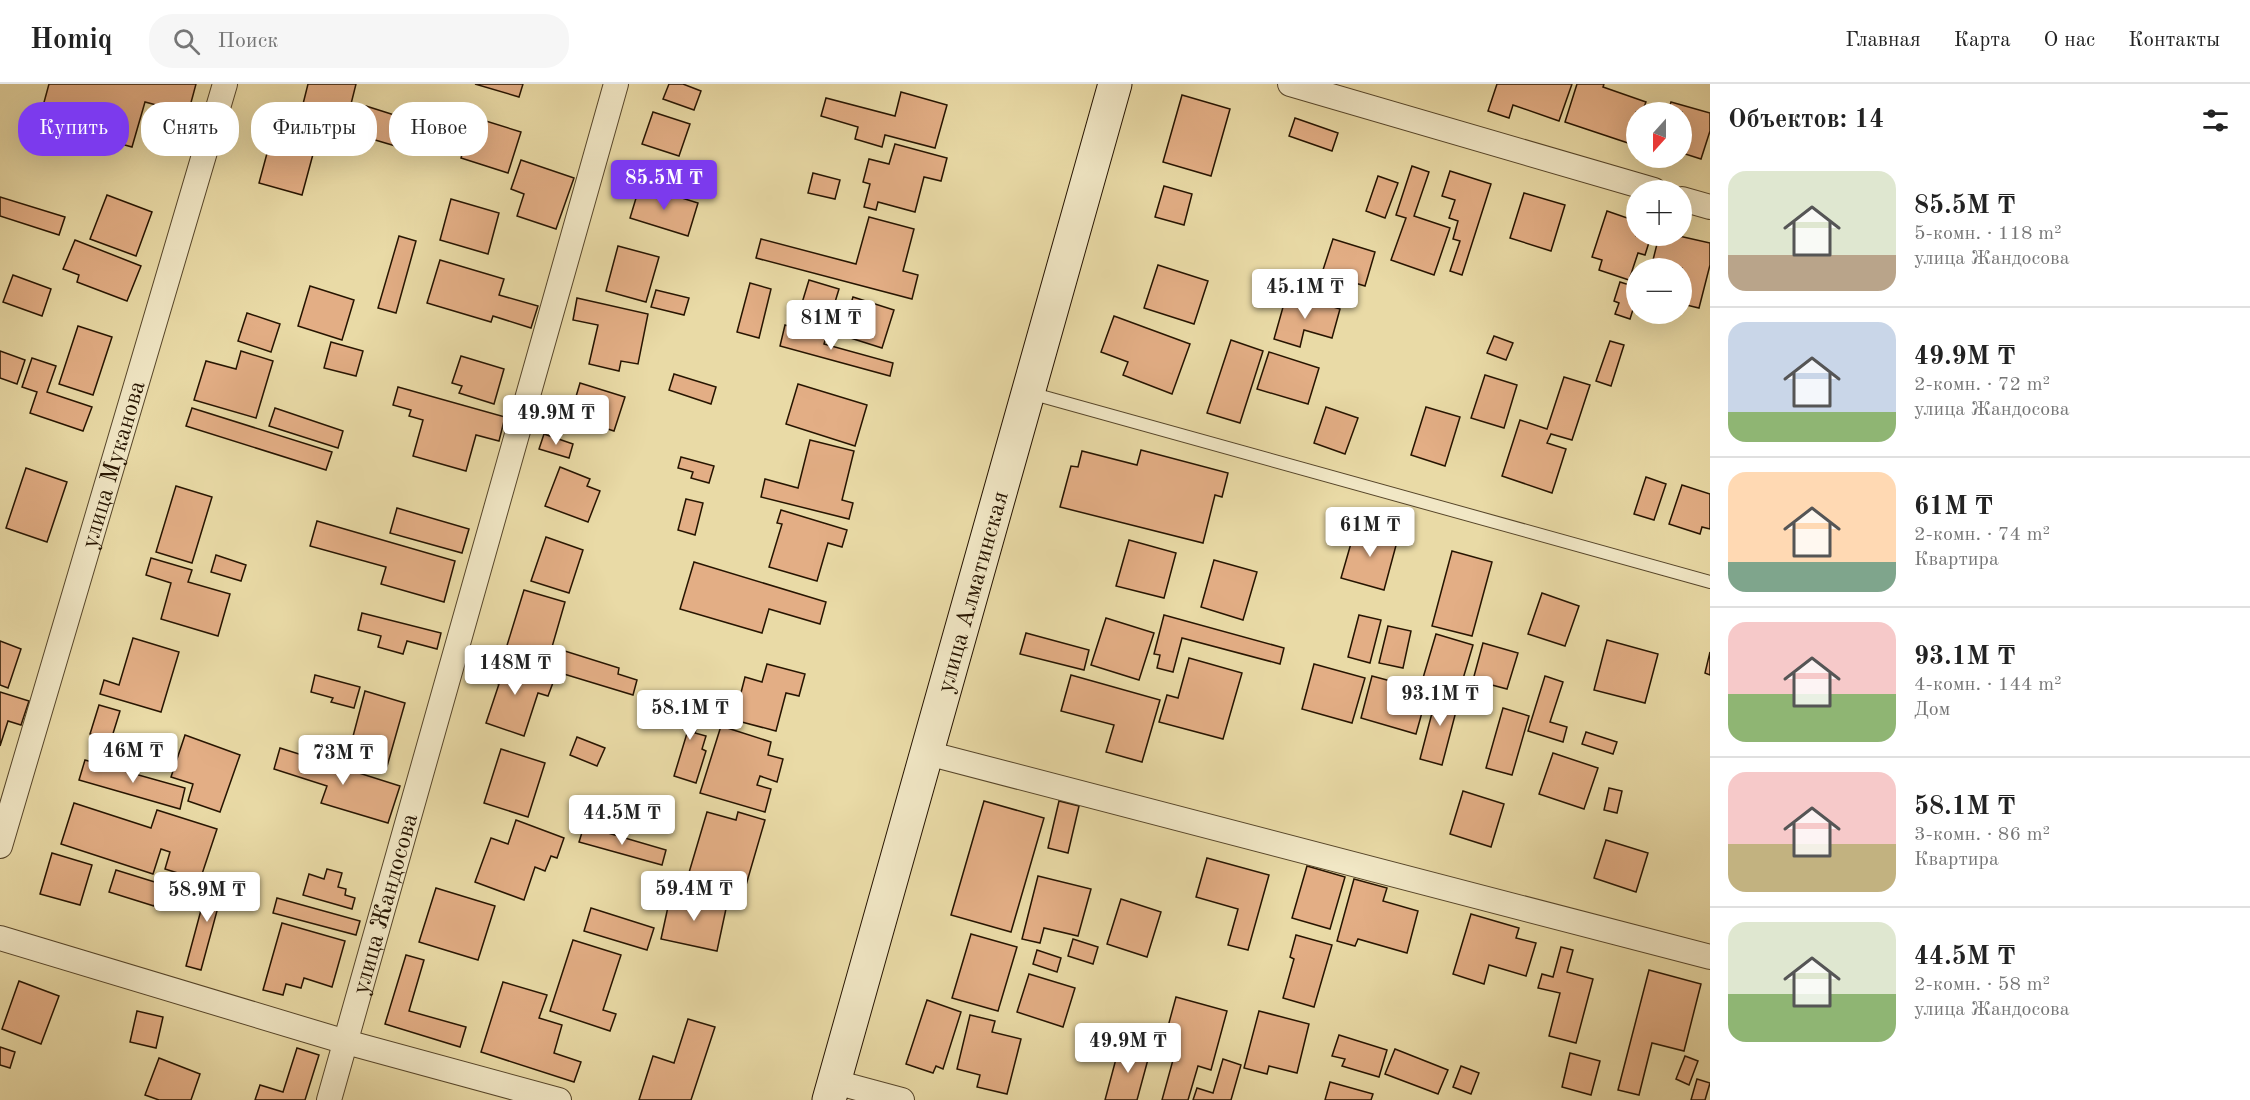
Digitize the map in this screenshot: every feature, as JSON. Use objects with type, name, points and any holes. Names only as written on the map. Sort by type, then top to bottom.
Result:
[{"type":"street","name":"улица Муканова","points":[[0,846],[225,84]]},
{"type":"street","name":"улица Жандосова","points":[[329,1100],[616,84]]},
{"type":"street","name":"улица Алматинская","points":[[832,1091],[1115,84]]},
{"type":"street","points":[[1290,84],[1626,182]]},
{"type":"street","points":[[1692,202],[1710,207]]},
{"type":"street","points":[[927,753],[1710,957]]},
{"type":"street","points":[[0,938],[346,1042],[559,1100]]},
{"type":"street","points":[[832,1091],[902,1100]]},
{"type":"lane","points":[[1029,392],[1710,582]]},
{"type":"building","points":[[49,84],[196,84],[191,102],[141,102],[141,116],[132,147],[129,146],[129,102],[44,102]]},
{"type":"building","points":[[308,84],[356,84],[352,102],[304,102]]},
{"type":"building","points":[[475,84],[523,84],[519,97]]},
{"type":"building","points":[[669,84],[683,84],[701,91],[694,110],[663,99]]},
{"type":"building","points":[[1497,84],[1572,84],[1559,121],[1513,105],[1509,118],[1488,111]]},
{"type":"building","points":[[1577,84],[1604,84],[1603,87],[1646,102],[1626,102],[1626,142],[1565,122]]},
{"type":"building","points":[[901,92],[947,105],[935,148],[885,135],[882,147],[855,139],[858,127],[821,116],[826,98],[895,116]]},
{"type":"building","points":[[1182,95],[1230,109],[1211,176],[1163,162]]},
{"type":"building","points":[[1692,108],[1710,113],[1710,131],[1701,159],[1692,156]]},
{"type":"building","points":[[377,109],[389,113],[389,144],[377,141]]},
{"type":"building","points":[[653,112],[690,124],[679,156],[642,144]]},
{"type":"building","points":[[1295,118],[1338,133],[1332,151],[1289,136]]},
{"type":"building","points":[[488,122],[521,132],[508,173],[461,158],[462,156],[488,156]]},
{"type":"building","points":[[895,144],[947,158],[941,181],[924,177],[915,212],[878,202],[876,210],[864,207],[870,184],[863,182],[869,159],[889,164]]},
{"type":"building","points":[[266,156],[313,156],[302,195],[259,183]]},
{"type":"building","points":[[521,160],[574,178],[556,229],[517,216],[524,194],[511,189]]},
{"type":"building","points":[[1412,166],[1429,172],[1414,216],[1450,228],[1434,275],[1391,260],[1406,218],[1396,215]]},
{"type":"building","points":[[1450,171],[1491,184],[1462,275],[1450,271],[1460,241],[1453,239],[1458,221],[1449,218],[1455,200],[1442,196]]},
{"type":"building","points":[[813,173],[840,180],[835,199],[808,193]]},
{"type":"building","points":[[1378,176],[1398,183],[1385,218],[1366,211]]},
{"type":"building","points":[[640,185],[698,203],[688,236],[630,218]]},
{"type":"building","points":[[1164,186],[1192,194],[1184,225],[1155,217]]},
{"type":"building","points":[[1524,193],[1565,205],[1551,251],[1510,238]]},
{"type":"building","points":[[107,195],[152,212],[136,256],[90,239]]},
{"type":"building","points":[[0,197],[65,217],[59,235],[0,216]]},
{"type":"building","points":[[451,199],[499,213],[488,254],[440,240]]},
{"type":"building","points":[[1607,211],[1626,218],[1626,246],[1648,246],[1645,255],[1638,253],[1636,258],[1626,258],[1626,279],[1599,270],[1602,260],[1592,257]]},
{"type":"building","points":[[869,217],[914,229],[903,271],[918,275],[912,299],[756,258],[761,239],[856,264]]},
{"type":"building","points":[[399,236],[416,241],[396,313],[378,308]]},
{"type":"building","points":[[1333,239],[1375,252],[1365,286],[1322,273]]},
{"type":"building","points":[[1692,239],[1710,243],[1710,265],[1699,308],[1692,306],[1692,258],[1654,258],[1656,246],[1692,246]]},
{"type":"building","points":[[75,240],[141,266],[127,301],[77,282],[79,275],[63,269]]},
{"type":"building","points":[[618,246],[659,257],[646,302],[606,291]]},
{"type":"building","points":[[440,260],[504,279],[499,295],[538,306],[531,328],[493,316],[491,322],[427,303]]},
{"type":"building","points":[[1158,265],[1208,281],[1194,324],[1144,308]]},
{"type":"building","points":[[13,275],[51,289],[42,316],[3,302]]},
{"type":"building","points":[[809,280],[839,289],[828,325],[798,316]]},
{"type":"building","points":[[1620,282],[1626,284],[1626,318],[1615,314],[1619,303],[1614,301]]},
{"type":"building","points":[[750,283],[771,289],[759,338],[737,332]]},
{"type":"building","points":[[310,286],[354,300],[342,340],[298,326]]},
{"type":"building","points":[[656,290],[689,298],[684,315],[651,307]]},
{"type":"building","points":[[1287,293],[1340,309],[1332,338],[1304,330],[1300,347],[1274,339]]},
{"type":"building","points":[[853,297],[894,310],[882,348],[841,335]]},
{"type":"building","points":[[577,298],[648,314],[638,364],[621,361],[619,371],[589,364],[598,325],[573,320]]},
{"type":"building","points":[[247,313],[280,324],[271,352],[238,341]]},
{"type":"building","points":[[1114,316],[1190,344],[1172,394],[1123,375],[1128,362],[1101,352]]},
{"type":"building","points":[[785,325],[826,337],[824,344],[893,363],[890,376],[780,346]]},
{"type":"building","points":[[78,326],[112,337],[93,395],[59,384]]},
{"type":"building","points":[[1494,336],[1513,343],[1506,360],[1487,353]]},
{"type":"building","points":[[1231,340],[1263,351],[1240,423],[1207,413]]},
{"type":"building","points":[[1610,341],[1624,345],[1611,386],[1596,381]]},
{"type":"building","points":[[331,342],[363,351],[356,376],[324,368]]},
{"type":"building","points":[[0,351],[25,360],[17,384],[0,378]]},
{"type":"building","points":[[241,351],[273,361],[256,418],[194,400],[206,361],[236,369]]},
{"type":"building","points":[[1269,352],[1319,368],[1308,404],[1257,389]]},
{"type":"building","points":[[461,356],[504,369],[494,404],[459,393],[462,386],[452,383]]},
{"type":"building","points":[[32,358],[56,366],[47,392],[92,407],[83,431],[30,413],[37,392],[22,387]]},
{"type":"building","points":[[674,374],[716,387],[711,404],[669,390]]},
{"type":"building","points":[[1485,375],[1517,385],[1504,428],[1471,418]]},
{"type":"building","points":[[1564,377],[1590,385],[1572,440],[1551,434],[1547,443],[1566,449],[1552,493],[1502,476],[1520,420],[1547,429]]},
{"type":"building","points":[[580,383],[625,397],[614,431],[570,417]]},
{"type":"building","points":[[798,384],[867,405],[855,446],[786,424]]},
{"type":"building","points":[[398,387],[505,417],[499,441],[476,435],[466,471],[413,456],[423,420],[409,416],[411,410],[393,405]]},
{"type":"building","points":[[1326,407],[1358,418],[1345,454],[1314,443]]},
{"type":"building","points":[[1426,407],[1460,417],[1445,466],[1411,455]]},
{"type":"building","points":[[192,408],[332,452],[326,470],[186,426]]},
{"type":"building","points":[[275,408],[343,431],[338,448],[269,426]]},
{"type":"building","points":[[544,434],[573,444],[569,458],[539,449]]},
{"type":"building","points":[[810,440],[854,451],[842,500],[853,503],[849,519],[761,497],[765,479],[798,488]]},
{"type":"building","points":[[1141,450],[1228,473],[1222,497],[1215,495],[1203,543],[1060,507],[1071,466],[1078,467],[1082,451],[1137,465]]},
{"type":"building","points":[[681,457],[714,466],[709,483],[691,478],[693,472],[678,468]]},
{"type":"building","points":[[560,467],[590,479],[587,486],[600,491],[588,522],[545,506]]},
{"type":"building","points":[[26,468],[67,482],[47,542],[6,528]]},
{"type":"building","points":[[1646,477],[1666,484],[1654,520],[1634,514]]},
{"type":"building","points":[[1682,485],[1710,494],[1710,529],[1702,527],[1700,534],[1669,524]]},
{"type":"building","points":[[176,486],[212,497],[192,563],[156,552]]},
{"type":"building","points":[[686,499],[703,503],[695,535],[678,530]]},
{"type":"building","points":[[397,508],[469,529],[462,553],[390,533]]},
{"type":"building","points":[[781,510],[847,530],[842,547],[828,543],[817,581],[769,567],[782,524],[777,523]]},
{"type":"building","points":[[317,521],[455,561],[444,602],[381,584],[386,567],[310,546]]},
{"type":"building","points":[[1356,526],[1398,538],[1384,590],[1341,578]]},
{"type":"building","points":[[546,537],[583,550],[569,593],[531,581]]},
{"type":"building","points":[[1129,540],[1176,553],[1164,598],[1116,586]]},
{"type":"building","points":[[1452,551],[1492,562],[1472,636],[1432,626]]},
{"type":"building","points":[[216,555],[246,565],[241,581],[211,572]]},
{"type":"building","points":[[151,558],[192,570],[188,582],[230,594],[218,636],[161,619],[171,583],[146,575]]},
{"type":"building","points":[[1214,560],[1257,572],[1243,620],[1201,607]]},
{"type":"building","points":[[694,562],[826,602],[820,624],[769,609],[762,633],[680,609]]},
{"type":"building","points":[[524,590],[565,602],[552,647],[619,668],[618,674],[637,680],[633,695],[544,668],[545,664],[505,652]]},
{"type":"building","points":[[1542,593],[1579,606],[1565,646],[1528,634]]},
{"type":"building","points":[[362,613],[441,633],[437,649],[407,641],[403,654],[378,647],[381,636],[358,630]]},
{"type":"building","points":[[1164,615],[1284,648],[1280,664],[1182,638],[1173,672],[1157,668],[1160,655],[1154,654]]},
{"type":"building","points":[[1359,615],[1381,620],[1370,663],[1348,657]]},
{"type":"building","points":[[1106,618],[1154,633],[1139,680],[1091,665]]},
{"type":"building","points":[[1388,626],[1411,631],[1403,668],[1379,663]]},
{"type":"building","points":[[1026,633],[1089,650],[1084,670],[1020,654]]},
{"type":"building","points":[[1436,634],[1473,645],[1460,689],[1423,678]]},
{"type":"building","points":[[133,638],[179,652],[161,712],[100,694],[104,680],[119,685]]},
{"type":"building","points":[[1607,640],[1658,654],[1645,703],[1594,690]]},
{"type":"building","points":[[0,641],[21,649],[8,688],[0,685]]},
{"type":"building","points":[[1483,643],[1518,653],[1507,689],[1473,680]]},
{"type":"building","points":[[1710,652],[1710,675],[1705,673]]},
{"type":"building","points":[[1189,658],[1242,673],[1223,739],[1159,722],[1167,695],[1178,698]]},
{"type":"building","points":[[491,659],[554,680],[548,696],[538,693],[524,736],[486,723],[499,684],[484,679]]},
{"type":"building","points":[[767,664],[805,674],[799,696],[786,693],[776,731],[734,720],[745,677],[762,682]]},
{"type":"building","points":[[1314,664],[1365,678],[1352,723],[1302,709]]},
{"type":"building","points":[[315,675],[360,687],[354,708],[331,702],[333,698],[311,692]]},
{"type":"building","points":[[1071,675],[1160,700],[1142,762],[1106,752],[1114,725],[1061,711]]},
{"type":"building","points":[[1372,676],[1428,691],[1416,734],[1361,718]]},
{"type":"building","points":[[1545,676],[1563,682],[1550,722],[1567,727],[1563,742],[1528,731]]},
{"type":"building","points":[[1438,690],[1460,696],[1442,765],[1420,759]]},
{"type":"building","points":[[365,691],[405,703],[386,770],[347,759]]},
{"type":"building","points":[[0,692],[29,701],[21,725],[8,721],[0,746]]},
{"type":"building","points":[[693,700],[709,705],[706,716],[700,715],[695,733],[706,736],[702,749],[706,751],[696,783],[674,776],[688,730],[668,724],[673,707],[689,713]]},
{"type":"building","points":[[99,705],[120,711],[111,740],[90,734]]},
{"type":"building","points":[[1503,708],[1529,716],[1512,775],[1486,768]]},
{"type":"building","points":[[721,726],[771,742],[768,755],[783,759],[777,782],[760,776],[757,785],[771,789],[765,812],[700,793]]},
{"type":"building","points":[[1586,732],[1617,742],[1613,754],[1582,744]]},
{"type":"building","points":[[185,735],[240,755],[220,812],[188,801],[193,784],[171,777]]},
{"type":"building","points":[[577,737],[605,748],[597,766],[570,755]]},
{"type":"building","points":[[280,748],[400,786],[388,823],[321,803],[327,786],[274,769]]},
{"type":"building","points":[[501,749],[545,763],[528,817],[484,803]]},
{"type":"building","points":[[1553,753],[1598,768],[1584,809],[1539,794]]},
{"type":"building","points":[[85,760],[185,788],[180,809],[79,780]]},
{"type":"building","points":[[1609,788],[1622,791],[1617,813],[1604,810]]},
{"type":"building","points":[[1463,791],[1504,804],[1491,847],[1450,834]]},
{"type":"building","points":[[984,801],[1044,818],[1011,932],[951,915]]},
{"type":"building","points":[[1059,801],[1079,806],[1068,853],[1048,848]]},
{"type":"building","points":[[74,803],[151,828],[157,810],[217,829],[200,880],[165,869],[170,852],[161,849],[153,874],[61,844]]},
{"type":"building","points":[[707,812],[736,820],[738,812],[765,820],[744,892],[688,876]]},
{"type":"building","points":[[516,820],[564,838],[557,858],[551,856],[545,871],[535,867],[524,900],[475,882],[491,838],[508,844]]},
{"type":"building","points":[[584,826],[666,850],[662,865],[579,842]]},
{"type":"building","points":[[1606,840],[1648,853],[1636,892],[1594,878]]},
{"type":"building","points":[[52,853],[92,865],[80,905],[40,894]]},
{"type":"building","points":[[1207,858],[1269,875],[1248,950],[1228,945],[1238,909],[1196,897]]},
{"type":"building","points":[[1307,866],[1345,877],[1330,929],[1292,918]]},
{"type":"building","points":[[327,869],[342,873],[338,887],[346,889],[345,895],[355,898],[352,909],[303,895],[309,874],[324,879]]},
{"type":"building","points":[[116,870],[187,892],[182,908],[156,900],[154,906],[109,892]]},
{"type":"building","points":[[1038,876],[1091,889],[1078,936],[1044,928],[1040,943],[1022,939]]},
{"type":"building","points":[[1354,879],[1387,888],[1383,901],[1418,911],[1407,953],[1358,939],[1355,946],[1337,941]]},
{"type":"building","points":[[208,884],[233,891],[228,909],[218,907],[201,970],[186,966]]},
{"type":"building","points":[[436,888],[495,906],[478,960],[419,942]]},
{"type":"building","points":[[671,893],[727,904],[717,951],[661,939]]},
{"type":"building","points":[[277,898],[360,921],[356,935],[273,913]]},
{"type":"building","points":[[1121,899],[1161,912],[1147,957],[1107,944]]},
{"type":"building","points":[[591,908],[654,928],[647,950],[584,931]]},
{"type":"building","points":[[1471,914],[1519,928],[1516,938],[1536,943],[1526,976],[1489,965],[1484,984],[1453,974]]},
{"type":"building","points":[[282,923],[345,941],[332,987],[304,978],[301,988],[286,984],[283,995],[263,990]]},
{"type":"building","points":[[971,934],[1017,947],[998,1011],[952,998]]},
{"type":"building","points":[[1296,935],[1332,945],[1314,1007],[1283,998],[1294,959],[1290,957]]},
{"type":"building","points":[[1073,939],[1098,947],[1093,964],[1068,956]]},
{"type":"building","points":[[573,940],[621,955],[603,1010],[616,1014],[610,1031],[550,1011]]},
{"type":"building","points":[[1561,947],[1573,950],[1567,972],[1593,979],[1576,1043],[1549,1036],[1560,993],[1538,988],[1542,974],[1553,977]]},
{"type":"building","points":[[1037,950],[1061,958],[1057,972],[1033,964]]},
{"type":"building","points":[[406,955],[424,960],[409,1011],[466,1027],[460,1047],[385,1024]]},
{"type":"building","points":[[1649,970],[1701,984],[1684,1051],[1652,1043],[1639,1095],[1618,1090]]},
{"type":"building","points":[[1029,974],[1075,988],[1063,1027],[1017,1012]]},
{"type":"building","points":[[19,981],[59,996],[41,1044],[2,1029]]},
{"type":"building","points":[[503,982],[547,995],[539,1018],[562,1025],[554,1053],[581,1062],[574,1082],[481,1052]]},
{"type":"building","points":[[1176,997],[1227,1011],[1211,1070],[1198,1066],[1188,1100],[1162,1100],[1173,1060],[1160,1056]]},
{"type":"building","points":[[927,1000],[961,1012],[943,1069],[936,1066],[933,1073],[906,1064]]},
{"type":"building","points":[[137,1011],[163,1017],[156,1048],[130,1042]]},
{"type":"building","points":[[1259,1011],[1309,1024],[1297,1073],[1269,1066],[1267,1074],[1244,1068]]},
{"type":"building","points":[[970,1015],[995,1021],[992,1032],[1021,1039],[1007,1094],[977,1087],[980,1075],[957,1069]]},
{"type":"building","points":[[688,1019],[715,1027],[691,1100],[639,1100],[653,1056],[674,1063]]},
{"type":"building","points":[[1339,1035],[1387,1050],[1379,1077],[1342,1066],[1345,1059],[1332,1056]]},
{"type":"building","points":[[1120,1044],[1150,1052],[1137,1100],[1105,1100]]},
{"type":"building","points":[[0,1047],[15,1052],[10,1068],[0,1065]]},
{"type":"building","points":[[297,1048],[319,1055],[305,1100],[255,1100],[260,1085],[283,1092]]},
{"type":"building","points":[[1395,1049],[1448,1070],[1438,1094],[1385,1074]]},
{"type":"building","points":[[1570,1053],[1600,1061],[1591,1095],[1562,1087]]},
{"type":"building","points":[[1685,1056],[1698,1061],[1689,1085],[1676,1079]]},
{"type":"building","points":[[159,1058],[200,1074],[191,1100],[159,1100],[145,1095]]},
{"type":"building","points":[[1223,1059],[1241,1065],[1231,1100],[1193,1100],[1197,1088],[1213,1093]]},
{"type":"building","points":[[1461,1066],[1479,1073],[1471,1094],[1453,1087]]},
{"type":"building","points":[[1697,1079],[1710,1083],[1705,1100],[1691,1100]]},
{"type":"building","points":[[1330,1082],[1373,1094],[1371,1100],[1325,1100]]}]
